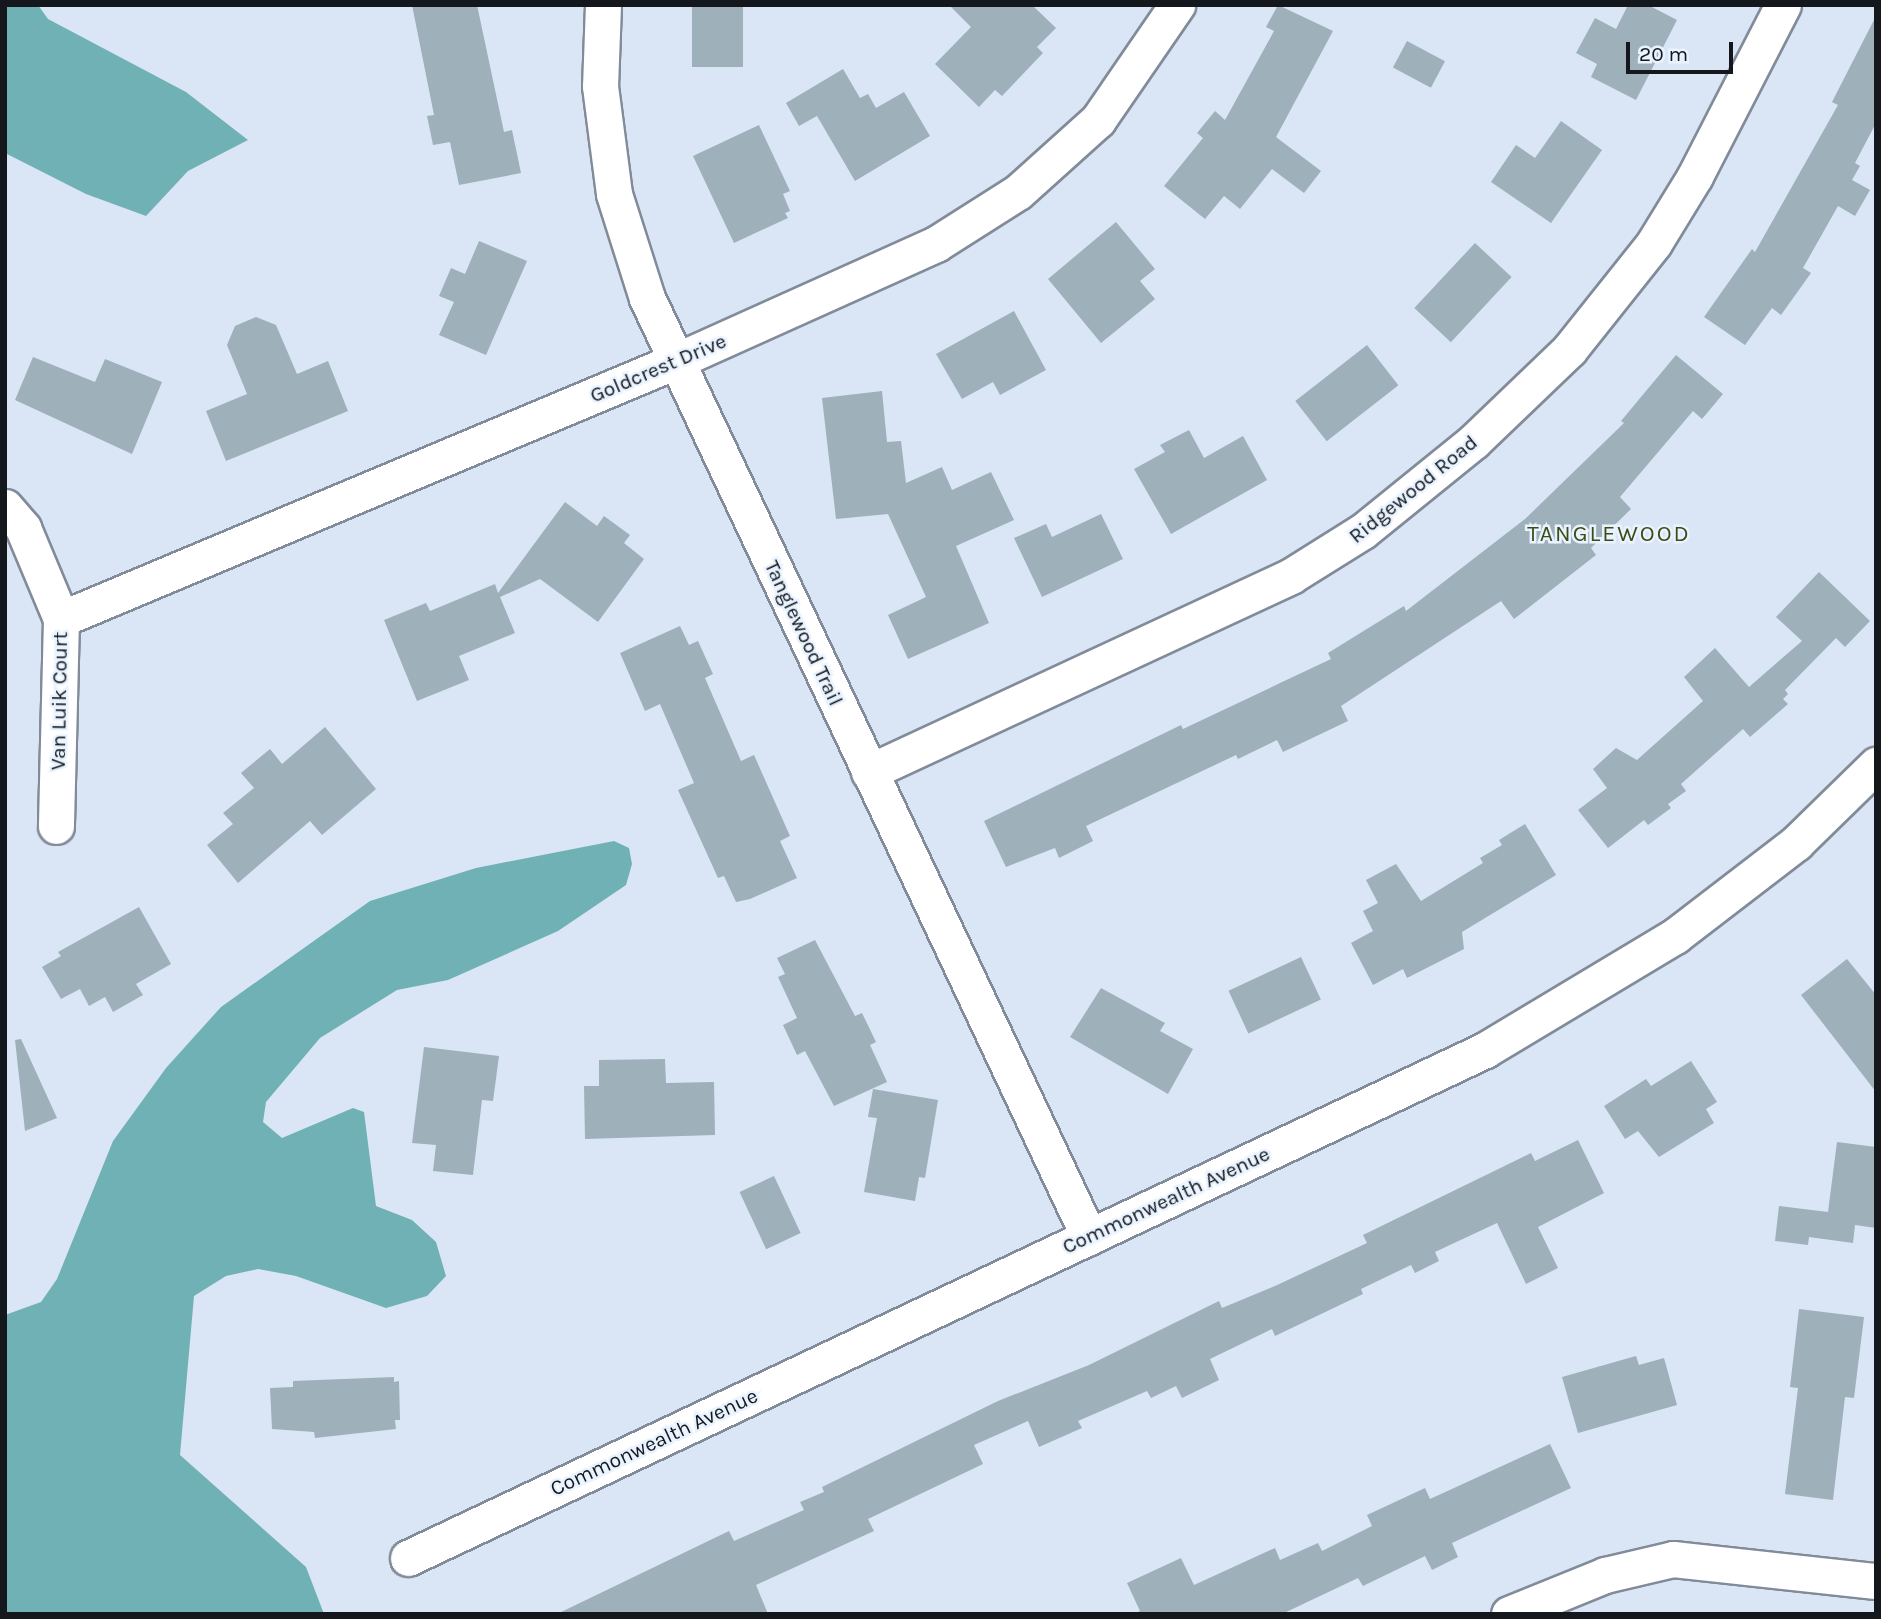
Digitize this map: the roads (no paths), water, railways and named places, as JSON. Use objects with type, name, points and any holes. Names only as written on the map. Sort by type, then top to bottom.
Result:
[{"type":"street","name":"Tanglewood Trail","points":[[603,5],[600,86],[614,194],[647,298],[1089,1237]]},
{"type":"street","name":"Goldcrest Drive","points":[[61,619],[678,360],[936,244],[1018,192],[1098,120],[1177,5]]},
{"type":"street","name":"Ridgewood Road","points":[[869,772],[1291,576],[1363,531],[1474,441],[1569,350],[1654,243],[1695,176],[1783,5]]},
{"type":"street","name":"Van Luik Court","points":[[5,507],[23,528],[61,619],[56,826]]},
{"type":"street","name":"Commonwealth Avenue","points":[[408,1558],[1485,1050],[1540,1020],[1708,911],[1796,843],[1876,765]]},
{"type":"street","points":[[1509,1614],[1605,1575],[1673,1559],[1876,1581]]},
{"type":"district","name":"TANGLEWOOD","points":[[1609,534]]}]
